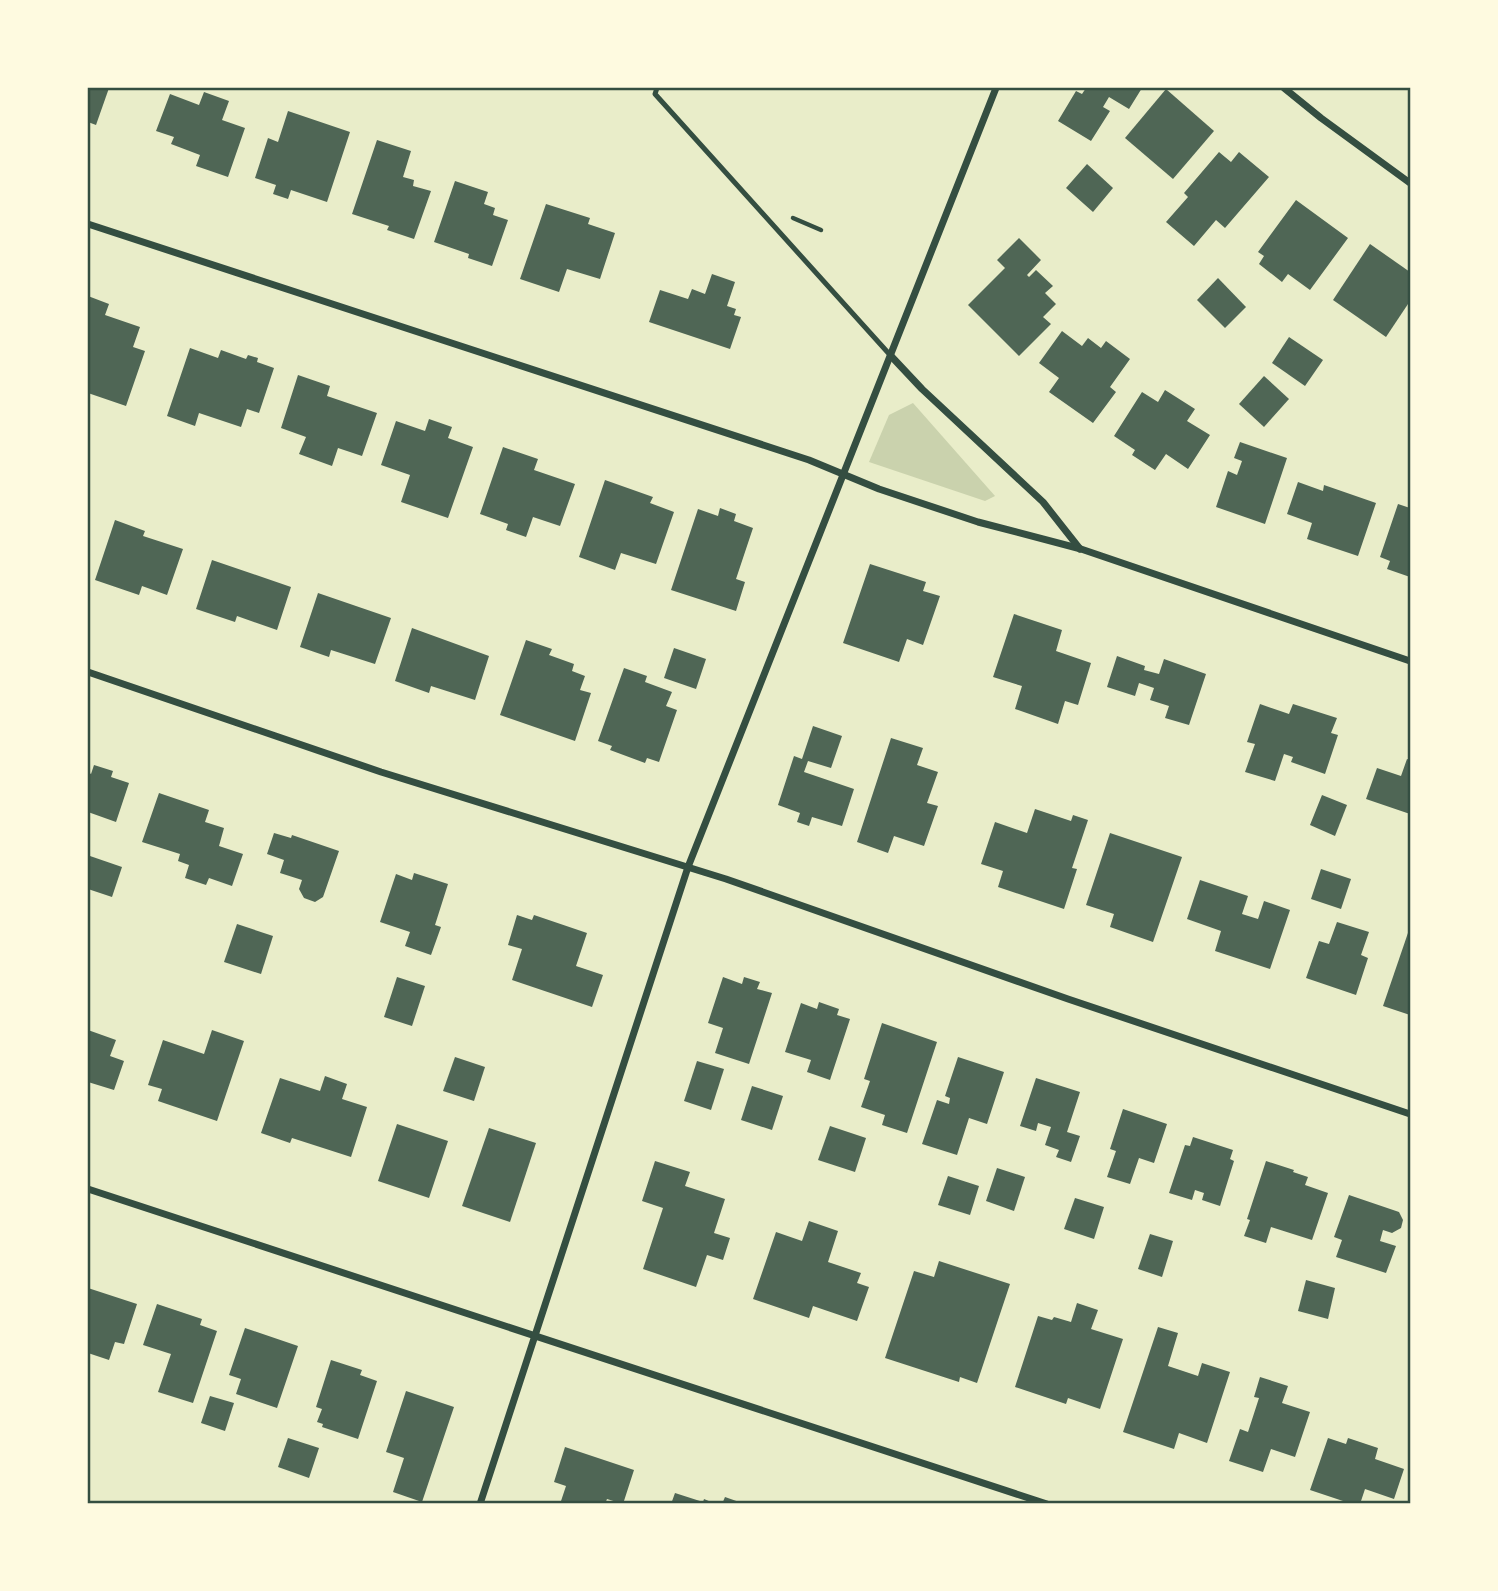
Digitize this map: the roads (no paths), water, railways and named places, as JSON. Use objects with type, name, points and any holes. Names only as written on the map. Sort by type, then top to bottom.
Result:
[{"type":"street","points":[[480,1503],[688,867],[996,88]]},
{"type":"street","points":[[1284,88],[1410,183]]},
{"type":"street","points":[[88,224],[809,460],[883,490],[978,522],[1081,549],[1410,661]]},
{"type":"street","points":[[891,356],[918,385],[1043,502],[1081,549]]},
{"type":"street","points":[[88,672],[381,772],[688,867],[1081,1004],[1410,1114]]},
{"type":"street","points":[[88,1189],[1047,1503]]},
{"type":"lane","points":[[657,88],[655,94],[891,356]]}]
